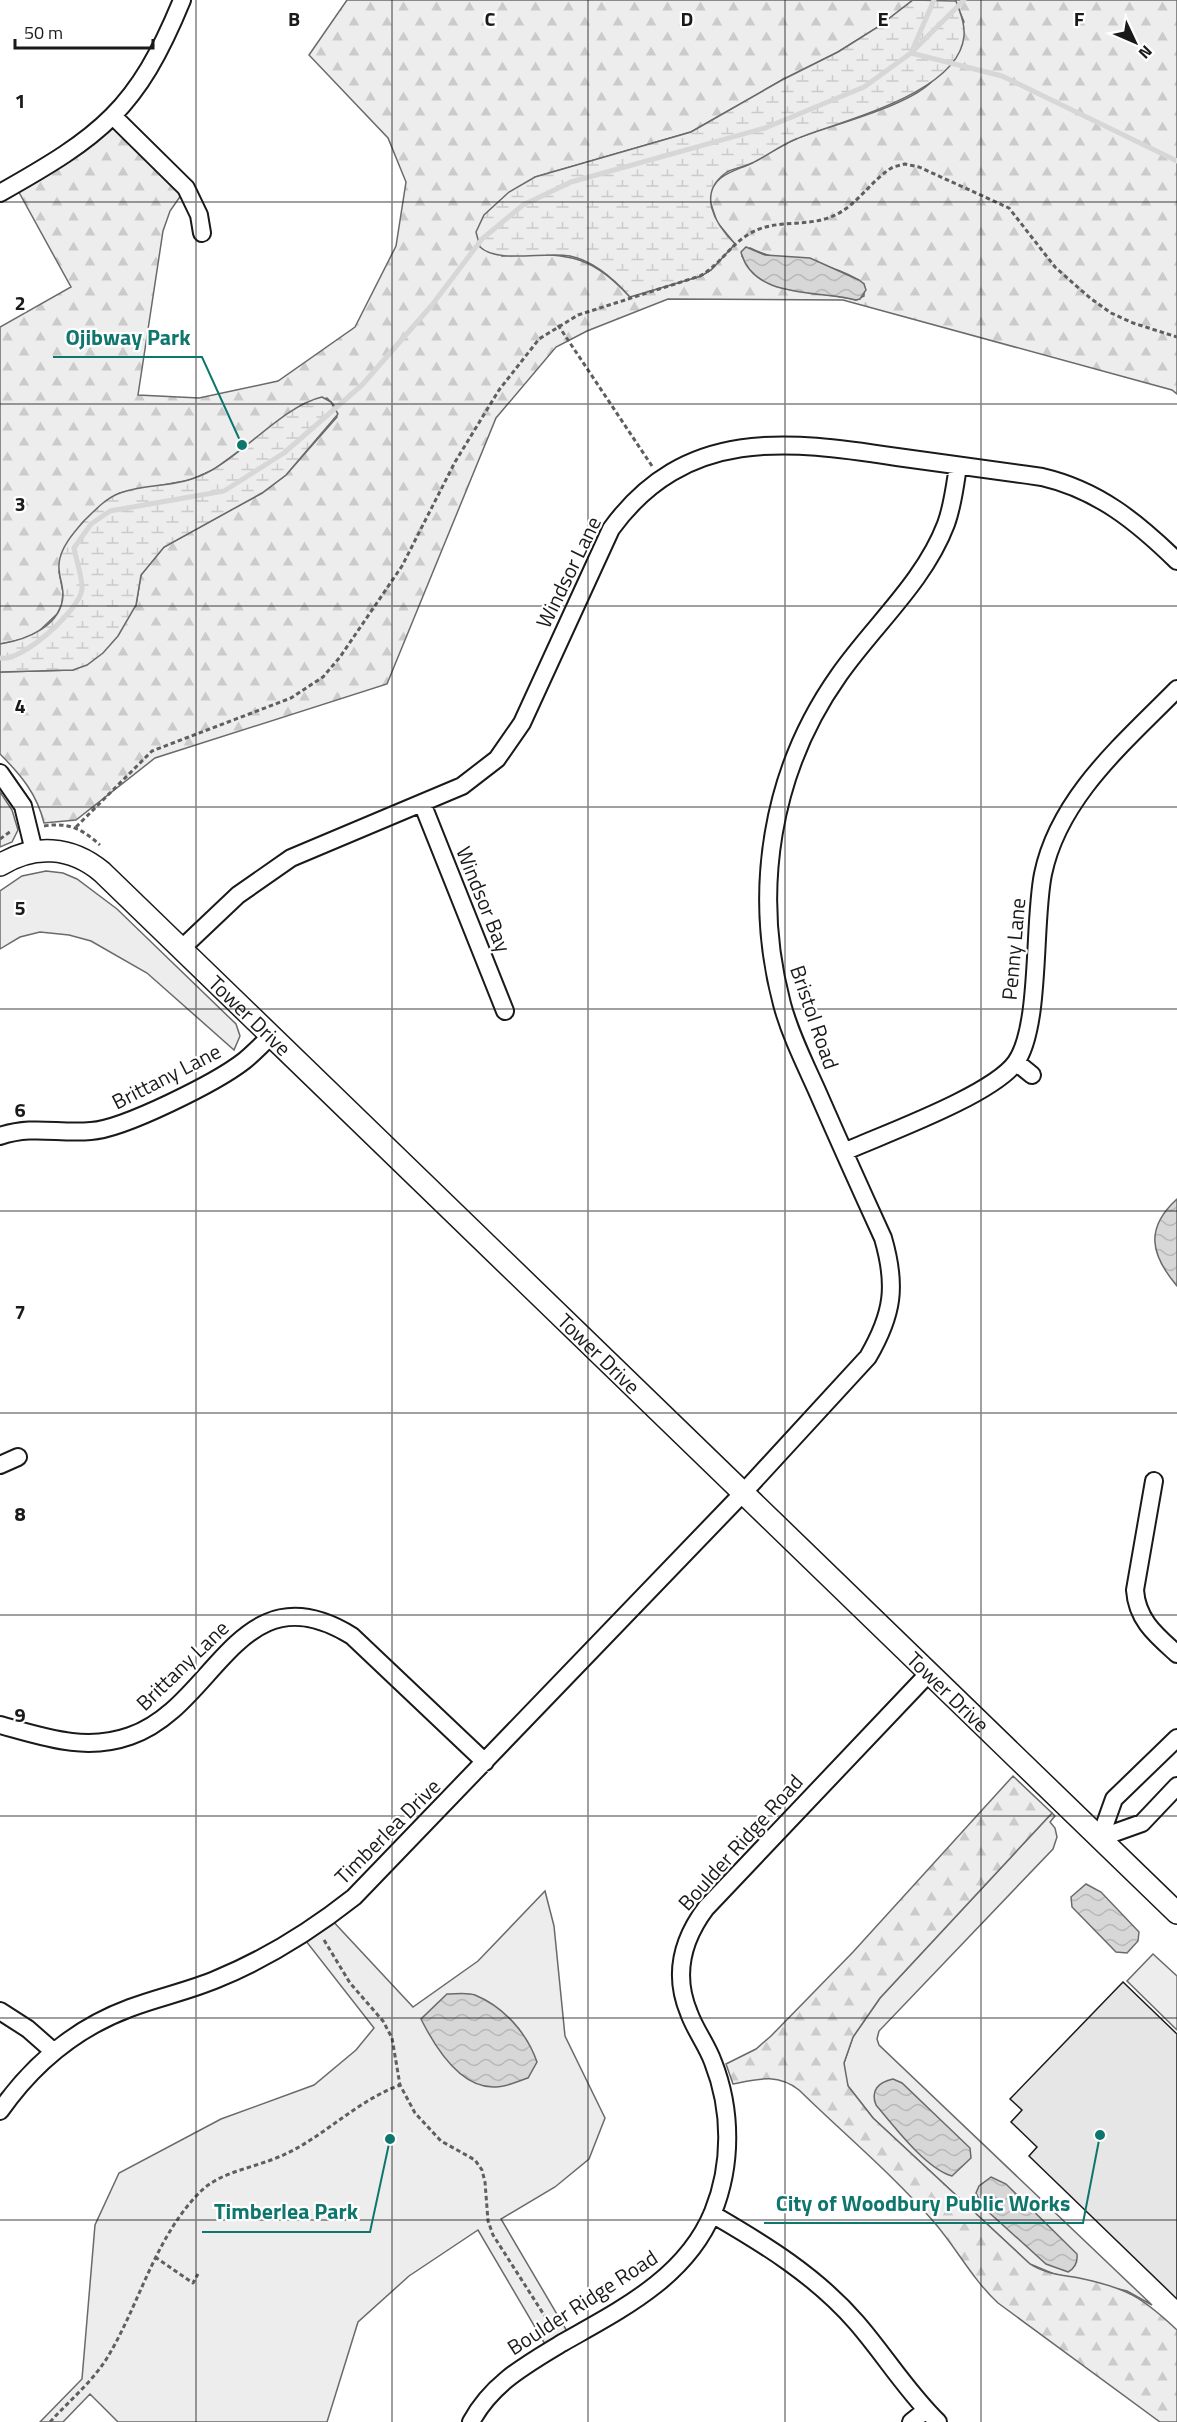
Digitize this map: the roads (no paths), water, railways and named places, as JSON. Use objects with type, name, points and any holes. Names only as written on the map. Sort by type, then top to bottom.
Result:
[{"type":"street","points":[[0,193],[53,164],[91,138],[114,117],[152,67],[182,0]]},
{"type":"street","points":[[114,117],[186,188],[196,207],[202,233]]},
{"type":"street","name":"Windsor Lane","points":[[181,950],[238,895],[291,858],[323,842],[422,803],[479,775],[497,759],[512,740],[611,529],[625,510],[660,478],[702,456],[764,445],[828,447],[1042,477],[1084,490],[1124,513],[1177,561]]},
{"type":"street","name":"Bristol Road","points":[[743,1493],[868,1357],[888,1316],[892,1289],[890,1264],[883,1238],[783,1007],[771,958],[767,877],[772,837],[781,795],[808,726],[840,673],[923,568],[937,545],[947,522],[958,466]]},
{"type":"street","name":"Penny Lane","points":[[844,1152],[986,1088],[1016,1062],[1028,1029],[1038,904],[1053,842],[1082,790],[1177,689]]},
{"type":"street","points":[[0,773],[21,802],[33,851]]},
{"type":"street","name":"Windsor Bay","points":[[422,803],[505,1011]]},
{"type":"street","name":"Tower Drive","points":[[0,865],[18,855],[33,851],[64,852],[91,864],[1177,1913]]},
{"type":"street","name":"Brittany Lane","points":[[0,1136],[37,1128],[92,1131],[132,1121],[228,1071],[244,1061],[271,1036]]},
{"type":"street","points":[[1016,1062],[1032,1075]]},
{"type":"street","points":[[0,1465],[18,1457]]},
{"type":"street","points":[[1154,1481],[1135,1590],[1136,1606],[1151,1630],[1177,1654]]},
{"type":"street","name":"Timberlea Drive","points":[[0,2111],[53,2051],[79,2032],[104,2019],[214,1980],[275,1952],[317,1927],[382,1871],[743,1493]]},
{"type":"street","name":"Brittany Lane","points":[[0,1725],[63,1742],[84,1744],[110,1742],[131,1736],[167,1715],[242,1637],[259,1625],[294,1616],[324,1622],[352,1636],[485,1762]]},
{"type":"street","name":"Boulder Ridge Road","points":[[471,2422],[498,2386],[520,2367],[648,2291],[676,2268],[695,2244],[712,2214],[721,2188],[728,2136],[726,2109],[713,2062],[689,2014],[681,1988],[680,1968],[684,1947],[692,1927],[706,1908],[929,1673]]},
{"type":"street","points":[[1100,1838],[1114,1799],[1177,1738]]},
{"type":"street","points":[[1100,1838],[1142,1823],[1177,1786]]},
{"type":"street","points":[[0,2011],[28,2029],[53,2051]]},
{"type":"street","points":[[712,2214],[784,2258],[832,2298],[854,2320],[932,2416],[911,2422]]},
{"type":"water","points":[[746,247],[765,255],[810,258],[859,280],[864,284],[866,290],[860,299],[856,300],[773,286],[759,278],[748,267],[741,252]]},
{"type":"water","points":[[1177,1199],[1177,1286],[1161,1263],[1155,1241],[1160,1220]]},
{"type":"water","points":[[1086,1884],[1101,1892],[1139,1932],[1138,1941],[1127,1953],[1116,1952],[1072,1907],[1071,1897]]},
{"type":"water","points":[[447,1994],[475,1995],[496,2006],[513,2022],[533,2051],[537,2062],[528,2078],[500,2087],[483,2086],[460,2074],[450,2064],[421,2019]]},
{"type":"water","points":[[893,2079],[902,2083],[970,2148],[971,2158],[952,2176],[942,2172],[921,2156],[876,2105],[875,2091],[884,2082]]},
{"type":"water","points":[[991,2177],[1006,2184],[1077,2254],[1076,2263],[1072,2269],[1068,2272],[1046,2264],[983,2207],[976,2193],[979,2186]]},
{"type":"waterway","points":[[934,0],[911,53],[1002,76],[1177,161]]},
{"type":"waterway","points":[[0,658],[9,657],[35,644],[61,621],[79,598],[82,585],[74,548],[91,524],[110,511],[224,491],[284,453],[362,385],[432,305],[482,239],[523,205],[571,182],[765,128],[864,87],[911,53],[964,0]]},
{"type":"place","name":"Ojibway Park","points":[[242,445]]},
{"type":"place","name":"City of Woodbury Public Works","points":[[1100,2135]]},
{"type":"place","name":"Timberlea Park","points":[[390,2139]]}]
